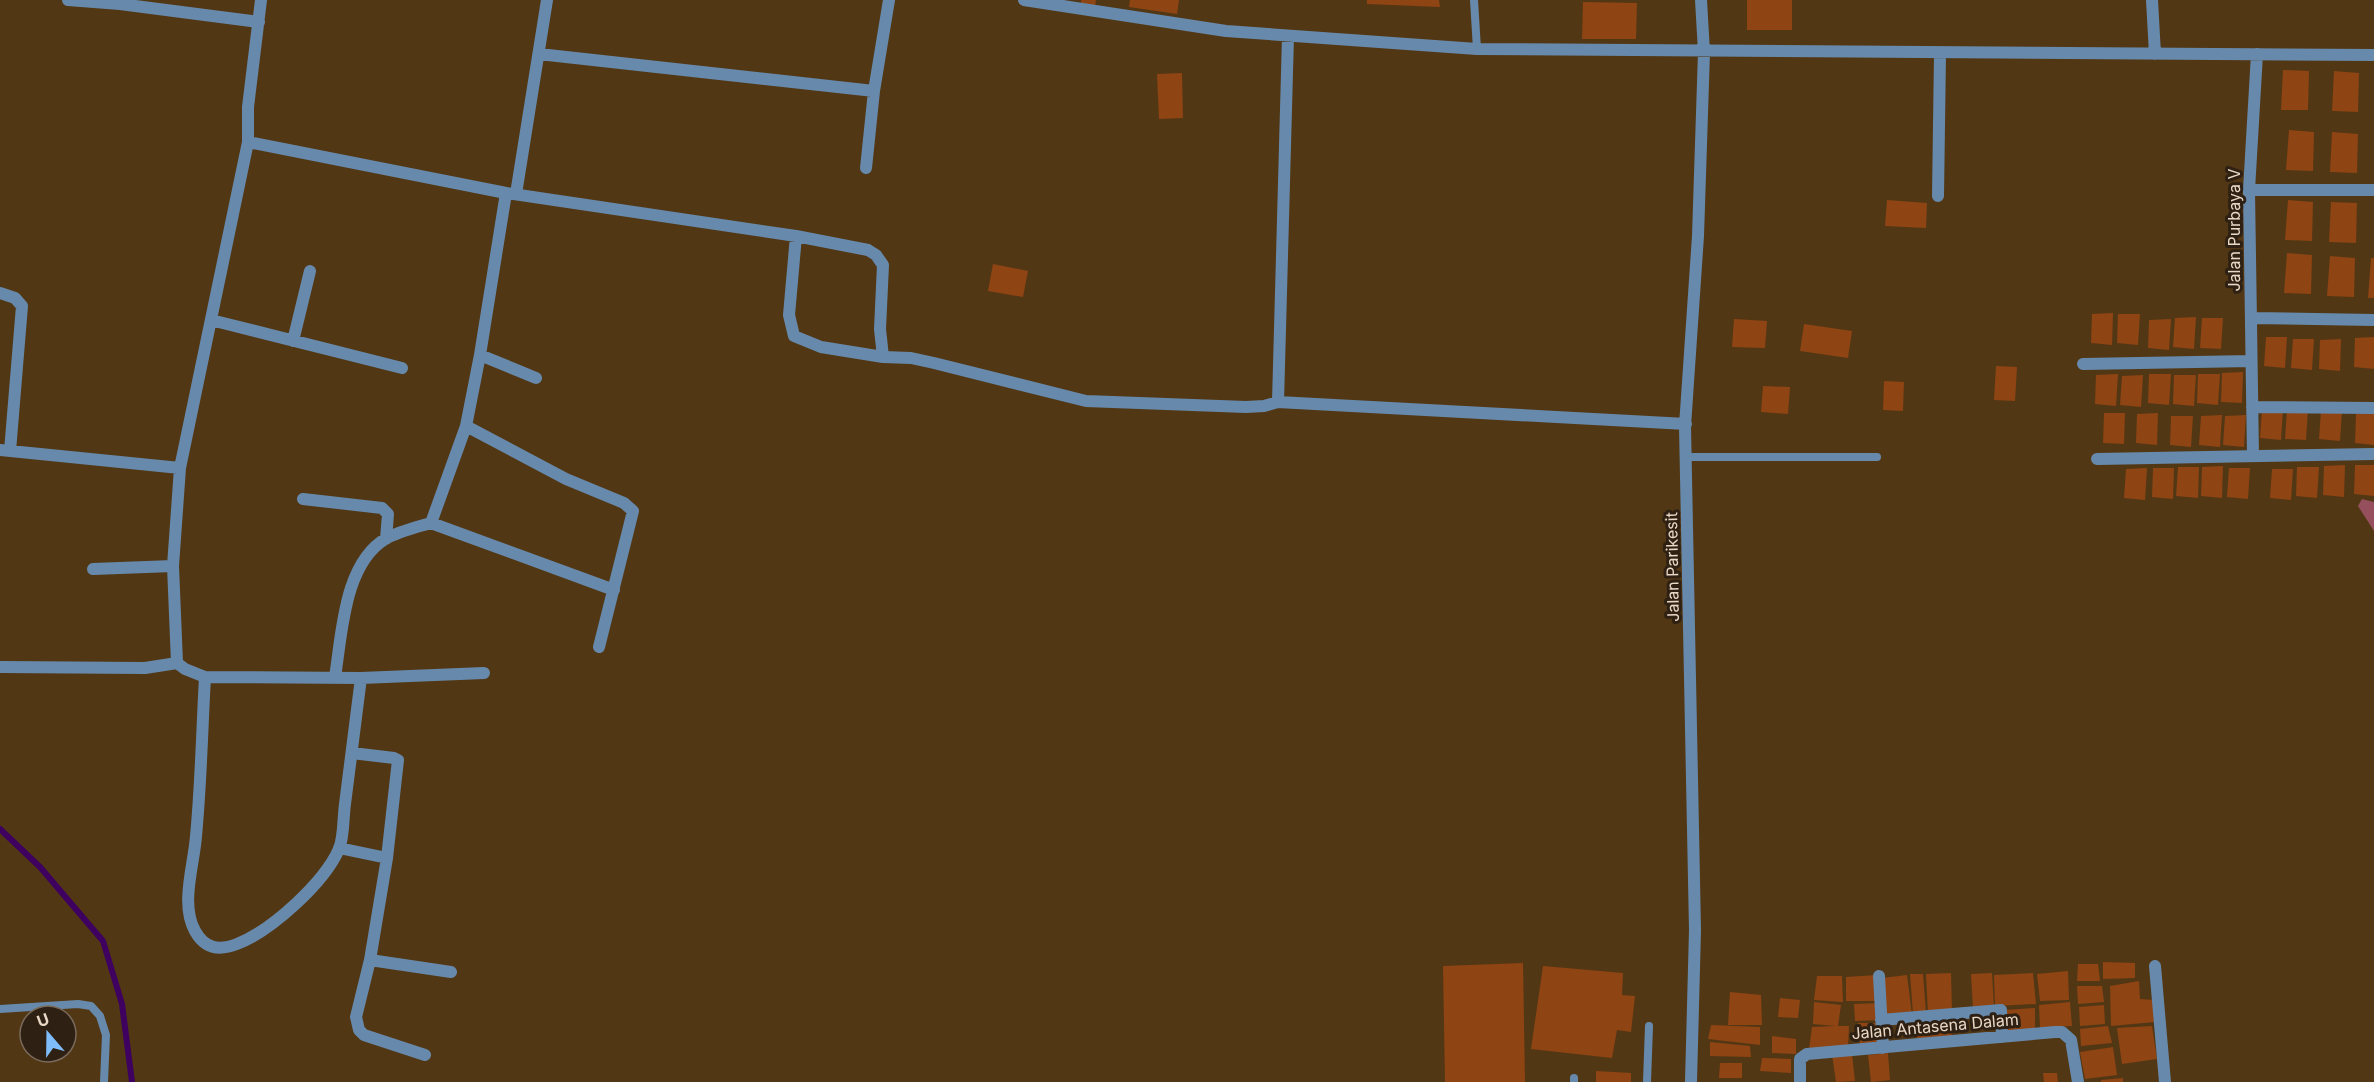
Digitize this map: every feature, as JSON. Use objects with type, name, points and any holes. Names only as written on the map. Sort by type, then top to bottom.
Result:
[{"type":"street","points":[[68,0],[120,4],[259,22]]},
{"type":"street","points":[[177,663],[173,566],[180,468],[248,142],[248,107],[261,0]]},
{"type":"street","points":[[431,523],[466,426],[539,54],[547,0]]},
{"type":"street","points":[[866,168],[874,90],[889,0]]},
{"type":"street","points":[[1024,0],[1077,4],[1226,31],[1477,49],[1940,54],[2374,55]]},
{"type":"street","name":"Jalan Parikesit","points":[[1691,1082],[1695,930],[1686,424],[1698,236],[1704,52],[1701,0]]},
{"type":"street","points":[[2152,0],[2155,54]]},
{"type":"street","points":[[1278,402],[1288,36]]},
{"type":"street","points":[[539,54],[874,90]]},
{"type":"street","points":[[1938,196],[1940,54]]},
{"type":"street","name":"Jalan Purbaya V","points":[[2253,456],[2249,190],[2257,54]]},
{"type":"street","points":[[248,142],[511,194],[857,247],[876,255],[883,265],[880,329],[883,357]]},
{"type":"street","points":[[2249,190],[2374,190]]},
{"type":"street","points":[[796,236],[789,315],[794,336],[820,347],[883,357],[911,358],[1086,401],[1246,407],[1278,402],[1686,424]]},
{"type":"street","points":[[292,341],[310,271]]},
{"type":"street","points":[[0,293],[15,298],[22,306],[5,451],[180,468]]},
{"type":"street","points":[[2251,318],[2374,320]]},
{"type":"street","points":[[211,320],[402,368]]},
{"type":"street","points":[[480,356],[536,378]]},
{"type":"street","points":[[2083,364],[2252,361]]},
{"type":"street","points":[[2252,407],[2374,408]]},
{"type":"street","points":[[466,426],[566,478],[630,506],[633,511],[599,647]]},
{"type":"street","points":[[2097,459],[2374,454]]},
{"type":"street","points":[[303,499],[382,508],[388,514],[386,539]]},
{"type":"street","points":[[335,676],[349,590],[356,573],[369,554],[386,539],[411,528],[431,523],[614,590]]},
{"type":"street","points":[[93,569],[173,566]]},
{"type":"street","points":[[0,667],[145,668],[177,663],[205,677],[335,676],[361,678],[484,673]]},
{"type":"street","points":[[205,677],[196,837],[189,894],[190,914],[194,930],[203,942],[214,948],[225,949],[241,942],[281,917],[323,874],[339,848],[361,678]]},
{"type":"street","points":[[352,753],[398,760],[387,858],[370,960],[356,1017],[359,1030],[364,1035],[425,1055]]},
{"type":"street","points":[[339,848],[387,858]]},
{"type":"street","points":[[370,960],[452,972]]},
{"type":"street","points":[[2155,966],[2165,1082]]},
{"type":"street","points":[[1879,976],[1883,1048]]},
{"type":"street","points":[[1881,1020],[2001,1010],[2002,1037]]},
{"type":"street","name":"Jalan Antasena Dalam","points":[[1800,1078],[1800,1059],[1807,1054],[2062,1032],[2071,1040],[2078,1082]]},
{"type":"lane","points":[[1474,0],[1477,49]]},
{"type":"lane","points":[[1686,457],[1877,457]]},
{"type":"lane","points":[[0,1009],[78,1004],[91,1006],[100,1016],[106,1035],[104,1082]]},
{"type":"lane","points":[[1647,1082],[1649,1026]]},
{"type":"shaded area","points":[[2362,499],[2374,502],[2374,531],[2358,506]]},
{"type":"building","points":[[1081,0],[1096,0],[1095,6],[1081,3]]},
{"type":"building","points":[[1130,0],[1179,0],[1177,14],[1129,7]]},
{"type":"building","points":[[1367,0],[1439,0],[1440,7],[1367,4]]},
{"type":"building","points":[[1747,0],[1792,0],[1792,30],[1747,30]]},
{"type":"building","points":[[1583,2],[1637,3],[1636,39],[1582,39]]},
{"type":"building","points":[[2283,70],[2309,71],[2308,110],[2281,110]]},
{"type":"building","points":[[2334,71],[2359,73],[2358,112],[2332,111]]},
{"type":"building","points":[[1182,73],[1183,118],[1159,119],[1157,74]]},
{"type":"building","points":[[2289,130],[2314,132],[2313,171],[2286,170]]},
{"type":"building","points":[[2332,132],[2358,134],[2357,173],[2330,172]]},
{"type":"building","points":[[1887,200],[1927,203],[1926,228],[1885,226]]},
{"type":"building","points":[[2288,200],[2313,202],[2312,241],[2285,240]]},
{"type":"building","points":[[2331,202],[2357,203],[2356,243],[2329,242]]},
{"type":"building","points":[[2287,253],[2312,255],[2311,294],[2284,293]]},
{"type":"building","points":[[2330,256],[2355,258],[2354,297],[2327,296]]},
{"type":"building","points":[[2371,258],[2374,258],[2374,298],[2368,298]]},
{"type":"building","points":[[993,264],[1028,271],[1023,297],[988,291]]},
{"type":"building","points":[[2113,313],[2112,345],[2091,343],[2092,314]]},
{"type":"building","points":[[2118,314],[2140,314],[2138,345],[2117,343]]},
{"type":"building","points":[[2196,317],[2194,349],[2173,347],[2175,318]]},
{"type":"building","points":[[2202,318],[2223,318],[2221,349],[2200,348]]},
{"type":"building","points":[[1734,319],[1767,321],[1765,348],[1732,347]]},
{"type":"building","points":[[2171,319],[2169,350],[2148,348],[2149,320]]},
{"type":"building","points":[[1804,324],[1852,331],[1848,358],[1800,351]]},
{"type":"building","points":[[2266,337],[2287,337],[2285,368],[2264,366]]},
{"type":"building","points":[[2374,337],[2374,369],[2354,367],[2355,338]]},
{"type":"building","points":[[2293,339],[2314,339],[2312,370],[2291,368]]},
{"type":"building","points":[[2341,339],[2340,371],[2319,369],[2320,340]]},
{"type":"building","points":[[1996,366],[2017,367],[2015,401],[1994,400]]},
{"type":"building","points":[[2243,372],[2242,403],[2221,402],[2222,373]]},
{"type":"building","points":[[2118,374],[2116,406],[2095,404],[2096,375]]},
{"type":"building","points":[[2149,374],[2171,374],[2169,405],[2148,403]]},
{"type":"building","points":[[2198,374],[2220,374],[2218,405],[2197,403]]},
{"type":"building","points":[[2143,375],[2141,407],[2120,405],[2122,376]]},
{"type":"building","points":[[2174,375],[2196,375],[2194,406],[2173,404]]},
{"type":"building","points":[[1884,381],[1904,382],[1903,411],[1883,410]]},
{"type":"building","points":[[1763,386],[1790,387],[1788,414],[1761,412]]},
{"type":"building","points":[[2262,409],[2283,409],[2281,440],[2260,438]]},
{"type":"building","points":[[2308,409],[2306,440],[2285,439],[2287,410]]},
{"type":"building","points":[[2321,410],[2342,410],[2340,441],[2319,439]]},
{"type":"building","points":[[2104,413],[2125,413],[2124,444],[2103,443]]},
{"type":"building","points":[[2158,413],[2157,445],[2136,443],[2137,414]]},
{"type":"building","points":[[2374,413],[2374,445],[2355,443],[2356,414]]},
{"type":"building","points":[[2222,415],[2220,447],[2199,445],[2201,416]]},
{"type":"building","points":[[2246,415],[2244,447],[2223,445],[2225,416]]},
{"type":"building","points":[[2171,416],[2193,416],[2191,447],[2170,445]]},
{"type":"building","points":[[2345,465],[2344,497],[2323,495],[2324,466]]},
{"type":"building","points":[[2355,465],[2374,465],[2374,496],[2354,494]]},
{"type":"building","points":[[2223,466],[2222,498],[2201,496],[2202,467]]},
{"type":"building","points":[[2178,467],[2199,467],[2198,498],[2176,496]]},
{"type":"building","points":[[2297,467],[2319,467],[2317,498],[2296,496]]},
{"type":"building","points":[[2147,468],[2145,500],[2124,498],[2126,469]]},
{"type":"building","points":[[2153,468],[2174,468],[2173,499],[2152,497]]},
{"type":"building","points":[[2229,468],[2250,468],[2248,499],[2227,497]]},
{"type":"building","points":[[2272,469],[2293,469],[2291,500],[2270,498]]},
{"type":"building","points":[[2103,962],[2135,963],[2135,978],[2103,979]]},
{"type":"building","points":[[1523,963],[1525,1082],[1445,1082],[1443,966]]},
{"type":"building","points":[[2078,964],[2098,964],[2100,981],[2077,981]]},
{"type":"building","points":[[1543,966],[1623,973],[1622,995],[1635,996],[1631,1032],[1617,1030],[1612,1058],[1531,1049]]},
{"type":"building","points":[[2068,971],[2069,1000],[2040,1001],[2037,974]]},
{"type":"building","points":[[1951,973],[1952,1011],[1928,1014],[1926,974]]},
{"type":"building","points":[[1992,973],[1994,1008],[1973,1009],[1971,974]]},
{"type":"building","points":[[2033,973],[2036,1004],[1995,1006],[1994,975]]},
{"type":"building","points":[[1910,974],[1923,974],[1926,1013],[1913,1014]]},
{"type":"building","points":[[1877,975],[1880,1001],[1846,1001],[1846,977]]},
{"type":"building","points":[[1907,975],[1912,1015],[1886,1018],[1882,978]]},
{"type":"building","points":[[1817,976],[1842,976],[1843,1002],[1814,1000]]},
{"type":"building","points":[[2139,981],[2140,999],[2154,1000],[2155,1022],[2111,1026],[2110,986]]},
{"type":"building","points":[[2077,986],[2102,986],[2104,1002],[2078,1004]]},
{"type":"building","points":[[1730,992],[1761,995],[1762,1025],[1728,1025]]},
{"type":"building","points":[[1780,998],[1800,1000],[1798,1018],[1778,1017]]},
{"type":"building","points":[[1814,1002],[1841,1005],[1838,1026],[1849,1026],[1848,1048],[1809,1050],[1812,1027],[1835,1026],[1813,1024]]},
{"type":"building","points":[[2070,1002],[2072,1026],[2040,1028],[2039,1005]]},
{"type":"building","points":[[1880,1003],[1881,1020],[1855,1021],[1854,1004]]},
{"type":"building","points":[[2104,1005],[2105,1024],[2080,1026],[2079,1007]]},
{"type":"building","points":[[2035,1008],[2035,1031],[2006,1033],[2005,1010]]},
{"type":"building","points":[[1948,1016],[1953,1039],[1917,1041],[1916,1019]]},
{"type":"building","points":[[1858,1023],[1878,1023],[1879,1044],[1860,1046]]},
{"type":"building","points":[[1711,1025],[1760,1027],[1760,1045],[1708,1039]]},
{"type":"building","points":[[2108,1026],[2112,1043],[2081,1046],[2080,1029]]},
{"type":"building","points":[[2152,1026],[2157,1059],[2122,1064],[2117,1028]]},
{"type":"building","points":[[1772,1036],[1796,1039],[1796,1054],[1772,1053]]},
{"type":"building","points":[[1710,1042],[1750,1046],[1751,1057],[1710,1056]]},
{"type":"building","points":[[2113,1047],[2117,1075],[2085,1079],[2080,1052]]},
{"type":"building","points":[[1888,1053],[1890,1080],[1871,1082],[1868,1055]]},
{"type":"building","points":[[1852,1054],[1855,1081],[1836,1082],[1832,1055]]},
{"type":"building","points":[[1762,1058],[1791,1059],[1791,1073],[1760,1071]]},
{"type":"building","points":[[1720,1063],[1742,1063],[1742,1078],[1719,1078]]},
{"type":"building","points":[[1596,1071],[1631,1073],[1631,1082],[1596,1082]]},
{"type":"building","points":[[2043,1073],[2057,1073],[2058,1082],[2044,1082]]},
{"type":"building","points":[[2123,1078],[2123,1082],[2101,1082],[2101,1080]]},
{"type":"waterway","points":[[0,829],[40,867],[103,941],[122,1004],[132,1082]]}]
